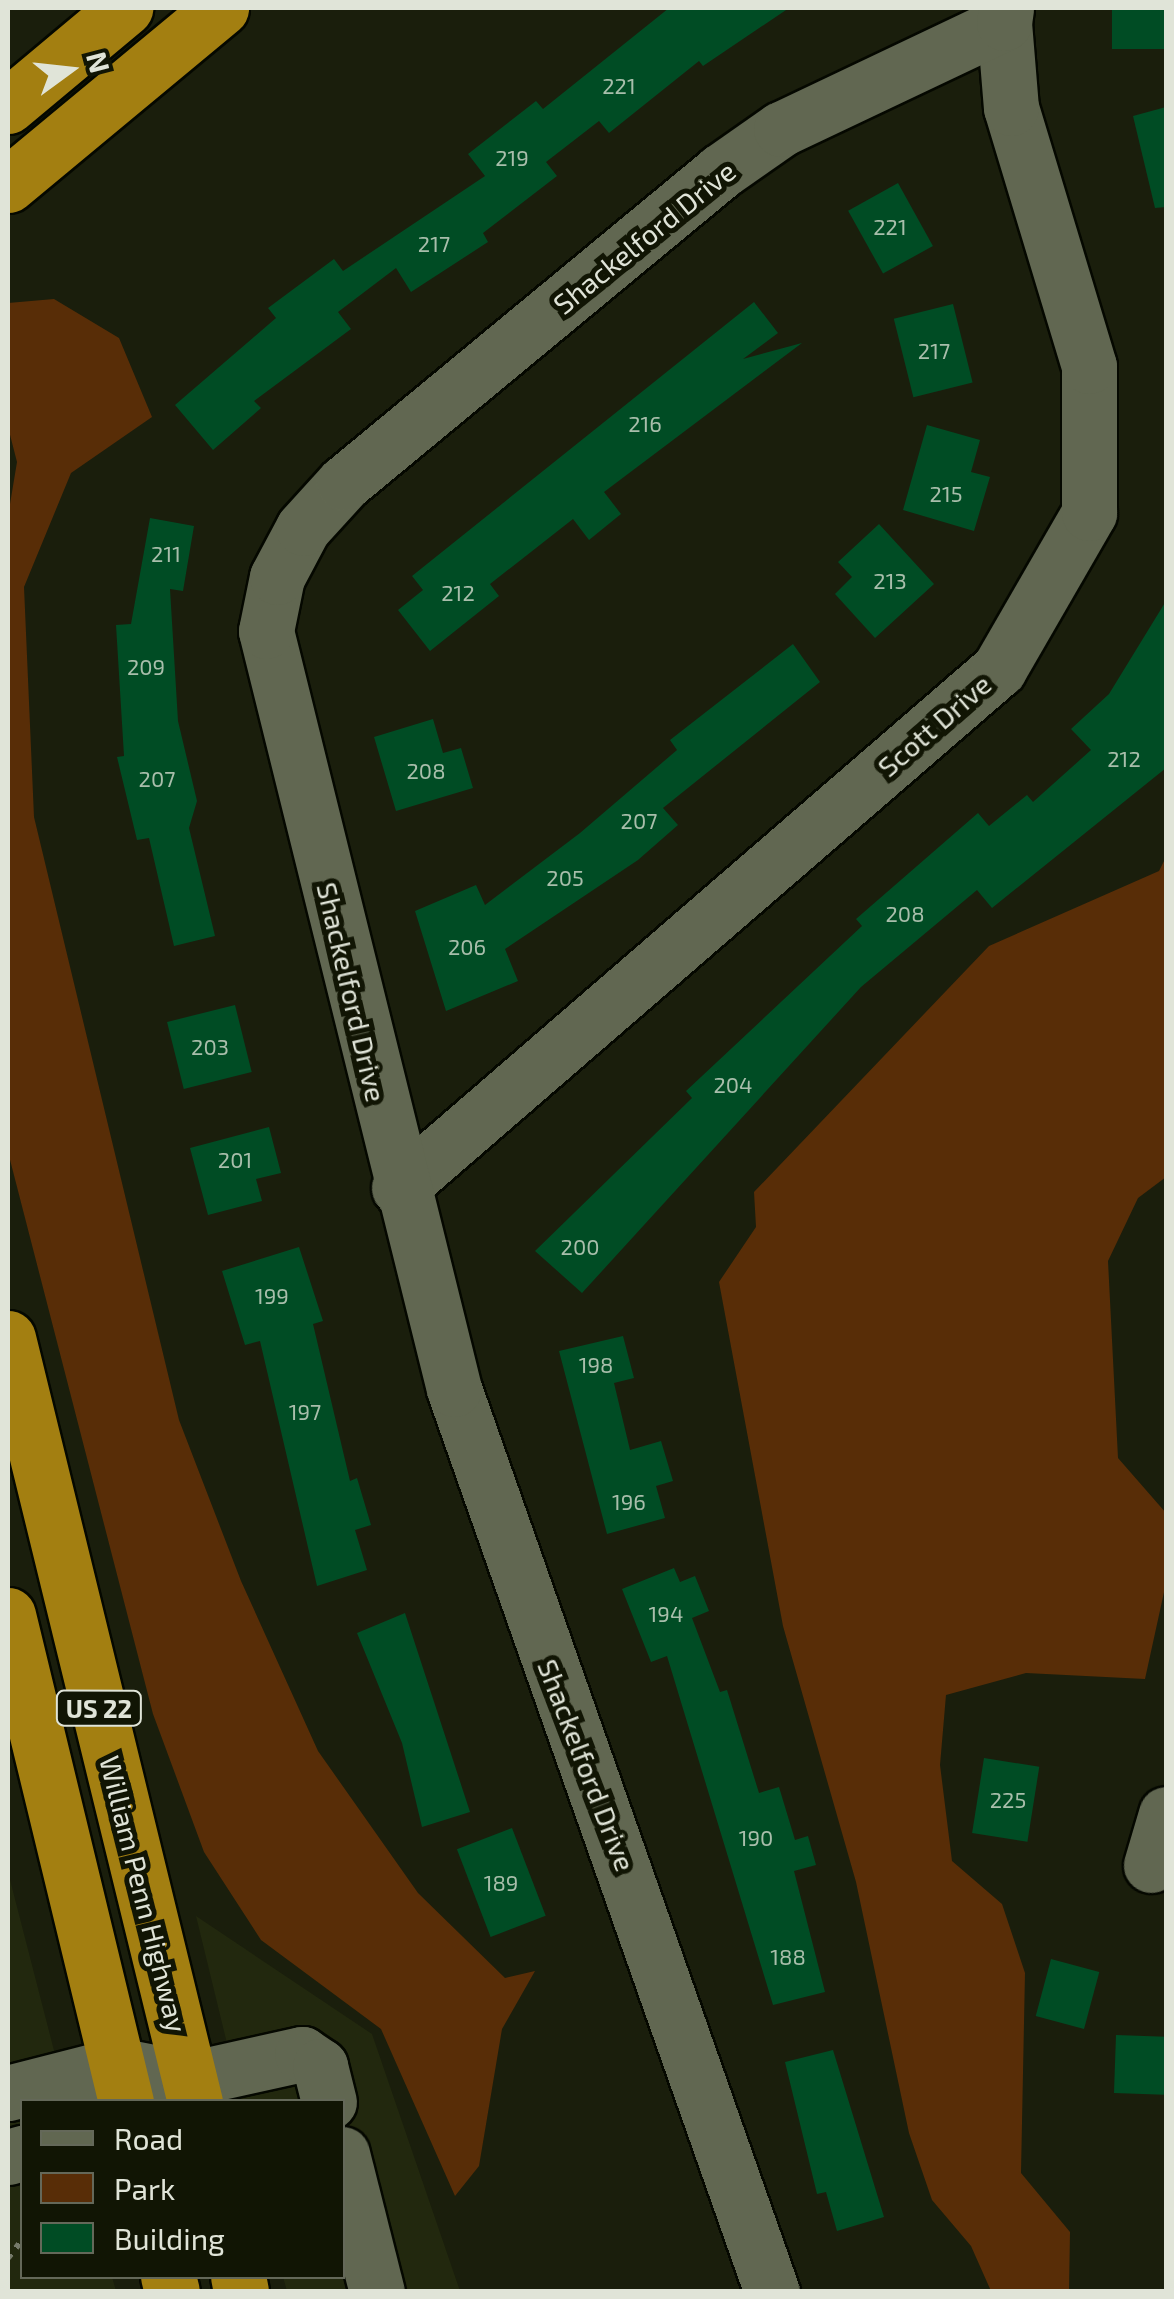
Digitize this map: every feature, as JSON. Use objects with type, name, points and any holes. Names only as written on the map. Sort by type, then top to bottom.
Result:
[{"type":"highway","points":[[8,106],[125,8]]},
{"type":"highway","points":[[8,185],[221,8]]},
{"type":"highway","name":"William Penn Highway","points":[[8,1338],[182,2094]]},
{"type":"highway","name":"US 22","points":[[8,1615],[122,2083]]},
{"type":"street","name":"Scott Drive","points":[[399,1188],[999,669],[1089,513],[1089,366],[1011,108],[1005,15]]},
{"type":"street","name":"Shackelford Drive","points":[[772,2292],[612,1821],[523,1601],[399,1188],[266,631],[276,578],[303,528],[344,483],[721,171],[781,130],[1005,15]]},
{"type":"street","points":[[8,2093],[122,2083],[182,2094],[302,2054],[320,2066],[328,2099]]},
{"type":"street","points":[[345,2166],[377,2292]]},
{"type":"shaded area","points":[[8,1872],[66,2099],[20,2099],[20,2279],[113,2279],[116,2291],[8,2291]]},
{"type":"shaded area","points":[[196,1916],[372,2034],[460,2291],[287,2291],[284,2279],[345,2279],[345,2099],[241,2099]]},
{"type":"green space","points":[[54,299],[119,338],[152,417],[71,473],[24,587],[34,817],[179,1420],[241,1581],[318,1751],[418,1893],[505,1978],[535,1971],[502,2029],[479,2166],[455,2196],[381,2029],[261,1940],[204,1852],[153,1714],[8,1152],[8,516],[17,462],[8,427],[8,303]]},
{"type":"green space","points":[[1166,857],[1166,1177],[1138,1198],[1108,1261],[1118,1458],[1166,1513],[1166,1583],[1145,1679],[1026,1673],[946,1695],[940,1765],[952,1861],[1002,1904],[1025,1973],[1021,2173],[1070,2232],[1069,2291],[991,2291],[971,2246],[932,2200],[909,2133],[856,1882],[783,1626],[719,1282],[756,1227],[754,1192],[989,946],[1159,871]]},
{"type":"building","points":[[669,8],[789,8],[703,66],[699,61],[609,133],[599,121],[546,162],[557,176],[483,233],[488,242],[411,292],[396,268],[338,312],[351,329],[254,401],[261,408],[213,450],[175,405],[276,318],[268,308],[334,259],[343,271],[485,176],[468,154],[536,101],[543,109]]},
{"type":"building","points":[[1112,8],[1166,8],[1166,49],[1112,49]]},
{"type":"building","points":[[1166,107],[1166,207],[1155,208],[1133,116]]},
{"type":"building","points":[[898,183],[933,246],[883,274],[848,211]]},
{"type":"building","points":[[754,302],[778,333],[743,359],[802,343],[604,492],[621,514],[589,540],[573,519],[490,584],[499,596],[430,651],[398,610],[423,590],[412,576]]},
{"type":"building","points":[[953,304],[973,383],[913,397],[894,319]]},
{"type":"building","points":[[927,425],[980,440],[971,472],[990,477],[974,531],[903,510]]},
{"type":"building","points":[[150,518],[194,526],[183,591],[170,589],[178,721],[197,801],[189,828],[215,936],[174,946],[149,838],[137,840],[117,757],[124,756],[116,625],[131,624]]},
{"type":"building","points":[[879,524],[934,584],[875,638],[835,594],[852,577],[838,562]]},
{"type":"building","points":[[1166,601],[1166,768],[992,908],[977,890],[861,987],[582,1293],[535,1251],[692,1098],[686,1091],[862,926],[856,919],[978,813],[989,826],[1027,795],[1033,802],[1091,750],[1071,729],[1109,694]]},
{"type":"building","points":[[793,644],[820,682],[663,808],[678,825],[638,860],[505,949],[518,981],[446,1011],[415,911],[476,885],[485,905],[580,833],[677,750],[670,740]]},
{"type":"building","points":[[433,719],[443,753],[461,748],[473,788],[396,811],[374,737]]},
{"type":"building","points":[[235,1005],[252,1072],[184,1089],[167,1022]]},
{"type":"building","points":[[269,1127],[281,1173],[256,1179],[262,1201],[208,1215],[190,1148]]},
{"type":"building","points":[[299,1247],[323,1321],[313,1324],[350,1481],[357,1478],[371,1525],[355,1530],[367,1570],[317,1586],[260,1341],[245,1345],[222,1271]]},
{"type":"building","points":[[623,1336],[634,1378],[614,1383],[630,1450],[661,1441],[673,1481],[656,1486],[665,1518],[607,1534],[559,1351]]},
{"type":"building","points":[[674,1568],[680,1582],[695,1576],[709,1611],[692,1618],[720,1692],[727,1690],[759,1793],[779,1787],[795,1840],[808,1836],[816,1865],[794,1871],[825,1992],[773,2005],[667,1656],[651,1662],[622,1589]]},
{"type":"building","points":[[405,1613],[470,1812],[422,1827],[402,1743],[357,1633]]},
{"type":"building","points":[[984,1758],[1039,1767],[1027,1842],[972,1833]]},
{"type":"building","points":[[512,1828],[546,1916],[491,1937],[457,1849]]},
{"type":"building","points":[[1051,1959],[1099,1972],[1084,2029],[1036,2016]]},
{"type":"building","points":[[1116,2035],[1166,2037],[1164,2095],[1114,2093]]},
{"type":"building","points":[[833,2050],[884,2217],[837,2231],[826,2192],[817,2194],[785,2062]]}]
